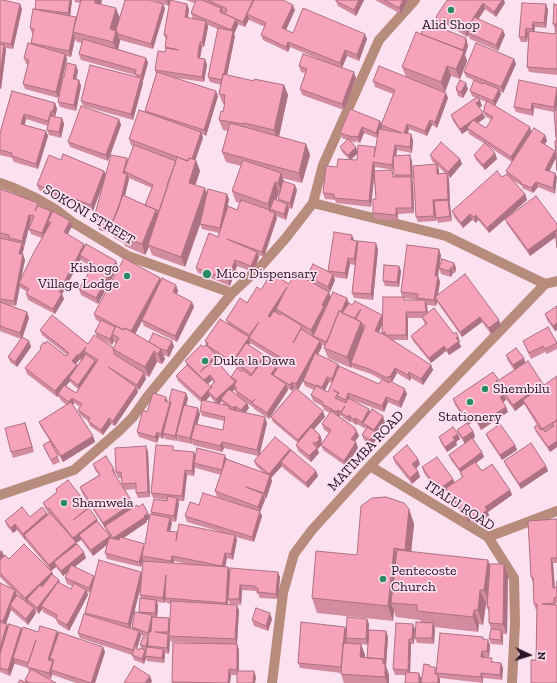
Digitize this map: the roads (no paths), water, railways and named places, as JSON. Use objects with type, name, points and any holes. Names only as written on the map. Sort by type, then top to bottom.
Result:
[{"type":"street","points":[[0,495],[74,470],[120,430],[133,417],[148,396],[232,293],[262,266],[312,203],[323,165],[379,40],[415,0]]},
{"type":"street","name":"SOKONI STREET","points":[[0,183],[36,198],[128,256],[232,293]]},
{"type":"street","points":[[312,203],[446,236],[545,284],[557,281]]},
{"type":"street","name":"MATIMBA ROAD","points":[[272,683],[283,593],[294,554],[312,530],[370,466],[545,284]]},
{"type":"street","name":"ITALU ROAD","points":[[370,466],[488,537],[514,578],[515,623],[512,683]]},
{"type":"street","points":[[488,537],[557,511]]},
{"type":"place","name":"Alid Shop","points":[[451,10]]},
{"type":"place","name":"Mico Dispensary","points":[[207,274]]},
{"type":"place","name":"Kishogo Village Lodge","points":[[127,276]]},
{"type":"place","name":"Duka la Dawa","points":[[205,361]]},
{"type":"place","name":"Shembilu","points":[[485,389]]},
{"type":"place","name":"Stationery","points":[[470,402]]},
{"type":"place","name":"Shamwela","points":[[64,503]]},
{"type":"place","name":"Pentecoste Church","points":[[383,579]]}]
